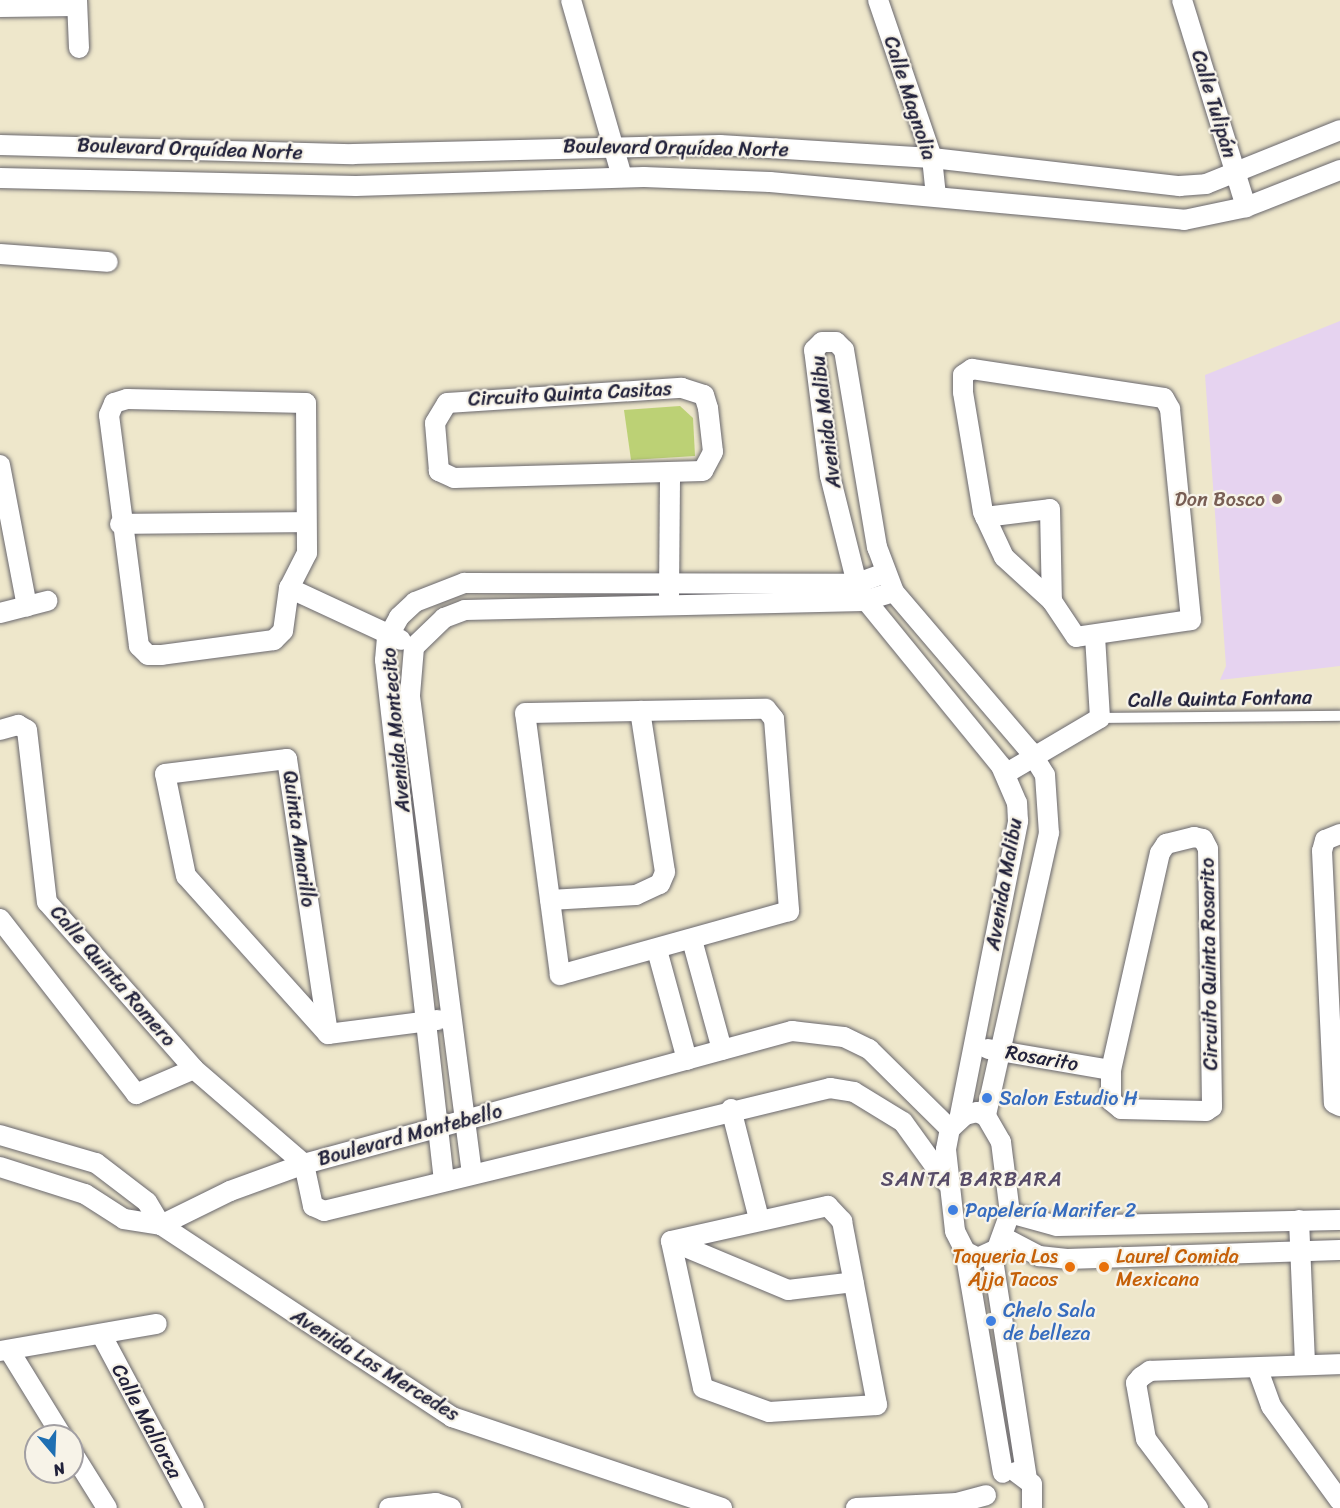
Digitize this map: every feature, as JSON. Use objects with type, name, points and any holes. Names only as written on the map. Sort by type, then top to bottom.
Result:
[{"type":"street","points":[[571,0],[622,177]]},
{"type":"street","name":"Calle Magnolia","points":[[878,0],[932,158],[936,196]]},
{"type":"street","name":"Calle Tulipán","points":[[1182,0],[1246,207]]},
{"type":"street","points":[[0,7],[77,3],[79,48]]},
{"type":"street","name":"Boulevard Orquídea Norte","points":[[0,145],[353,154],[720,145],[932,158],[1179,186],[1235,173],[1340,130]]},
{"type":"street","name":"Boulevard Orquídea Norte","points":[[0,178],[356,186],[622,177],[936,196],[1184,220],[1246,207],[1340,170]]},
{"type":"street","points":[[0,255],[108,262]]},
{"type":"street","name":"Avenida Malibu","points":[[965,1251],[951,1215],[947,1183],[955,1125],[1018,821],[1005,774],[860,592],[831,476],[814,350],[822,342],[836,342],[844,350],[886,573],[894,592],[1035,758],[1045,775],[1049,833],[986,1116]]},
{"type":"street","points":[[972,369],[1164,398],[1170,409],[1191,620],[1076,637],[1052,601],[1004,557],[985,517],[963,392],[963,375],[972,369]]},
{"type":"street","name":"Circuito Quinta Casitas","points":[[695,389],[708,408],[711,464],[703,471],[670,475],[444,477],[439,471],[438,411],[458,401],[695,389]]},
{"type":"street","points":[[127,399],[306,403],[306,522],[307,553],[289,588],[283,631],[274,640],[148,655],[139,646],[120,524],[110,415],[114,403],[127,399]]},
{"type":"street","points":[[0,465],[27,606]]},
{"type":"street","points":[[669,605],[670,475]]},
{"type":"street","points":[[985,517],[1050,508],[1052,601]]},
{"type":"street","points":[[120,524],[306,522]]},
{"type":"street","name":"Avenida Montecito","points":[[472,1174],[410,695],[414,647],[444,618],[465,610],[669,605],[860,592],[886,573]]},
{"type":"street","name":"Avenida Montecito","points":[[444,1181],[385,660],[390,633],[415,603],[464,583],[669,584],[894,592]]},
{"type":"street","points":[[289,588],[390,633],[414,647]]},
{"type":"street","points":[[0,613],[46,601]]},
{"type":"street","points":[[1005,774],[1100,718],[1095,636]]},
{"type":"street","points":[[757,707],[774,719],[789,911],[657,950],[560,975],[525,713],[640,711],[757,707]]},
{"type":"street","points":[[550,900],[636,895],[660,885],[665,872],[640,711]]},
{"type":"street","name":"Calle Quinta Romero","points":[[0,730],[18,725],[27,730],[47,902],[194,1069],[304,1164]]},
{"type":"street","name":"Quinta Amarillo","points":[[287,759],[328,1034],[186,876],[165,774],[287,759]]},
{"type":"street","points":[[1340,834],[1324,840],[1322,850],[1334,1103],[1340,1106]]},
{"type":"street","name":"Circuito Quinta Rosarito","points":[[1203,839],[1212,1107],[1206,1112],[1121,1109],[1111,1101],[1111,1070],[1160,853],[1166,844],[1203,839]]},
{"type":"street","name":"Calle Quinta Romero","points":[[0,919],[136,1094],[194,1069]]},
{"type":"street","points":[[692,940],[722,1050]]},
{"type":"street","points":[[657,950],[687,1060]]},
{"type":"street","points":[[328,1034],[453,1019]]},
{"type":"street","name":"Boulevard Montebello","points":[[947,1183],[903,1122],[854,1092],[813,1090],[324,1211],[313,1206],[304,1164],[792,1031],[844,1037],[884,1059],[955,1125]]},
{"type":"street","name":"Rosarito","points":[[973,1047],[1111,1070]]},
{"type":"street","points":[[732,1110],[759,1220]]},
{"type":"street","points":[[955,1125],[978,1112],[986,1116],[1005,1160],[1010,1213],[998,1245],[1032,1508]]},
{"type":"street","name":"Avenida Las Mercedes","points":[[0,1135],[96,1163],[147,1203],[161,1225],[452,1418],[714,1507]]},
{"type":"street","points":[[161,1225],[230,1191],[304,1164]]},
{"type":"street","name":"Avenida Las Mercedes","points":[[0,1167],[85,1194],[124,1219],[161,1225]]},
{"type":"street","points":[[828,1206],[842,1221],[877,1405],[769,1412],[703,1388],[671,1241],[828,1206]]},
{"type":"street","points":[[1010,1213],[1057,1226],[1340,1220]]},
{"type":"street","points":[[1299,1220],[1305,1364]]},
{"type":"street","points":[[671,1241],[788,1290],[854,1282]]},
{"type":"street","points":[[965,1251],[978,1258],[998,1245],[1039,1256],[1067,1259],[1340,1250]]},
{"type":"street","points":[[856,1508],[988,1501],[1003,1473],[965,1251]]},
{"type":"street","points":[[54,1424],[4,1350],[157,1324]]},
{"type":"street","name":"Calle Mallorca","points":[[101,1334],[194,1508]]},
{"type":"street","points":[[1198,1508],[1146,1439],[1136,1383],[1150,1371],[1258,1370],[1305,1364],[1340,1364]]},
{"type":"street","points":[[1258,1370],[1271,1406],[1340,1501]]},
{"type":"street","points":[[84,1472],[106,1508]]},
{"type":"street","points":[[1003,1473],[1030,1481],[1052,1508]]},
{"type":"street","points":[[389,1508],[436,1503],[451,1508]]},
{"type":"lane","name":"Calle Quinta Fontana","points":[[1100,718],[1340,716]]},
{"type":"shaded area","name":"Don Bosco","points":[[1340,321],[1340,666],[1220,680],[1226,666],[1205,375]]},
{"type":"green space","points":[[680,406],[693,418],[695,456],[631,460],[624,410]]},
{"type":"place","name":"Don Bosco","points":[[1277,499]]},
{"type":"place","name":"Salon Estudio H","points":[[987,1098]]},
{"type":"place","name":"Papelería Marifer 2","points":[[953,1210]]},
{"type":"place","name":"Taqueria Los Ajja Tacos","points":[[1070,1267]]},
{"type":"place","name":"Laurel Comida Mexicana","points":[[1104,1267]]},
{"type":"place","name":"Chelo Sala de belleza","points":[[991,1321]]},
{"type":"district","name":"SANTA BARBARA","points":[[972,1179]]}]
